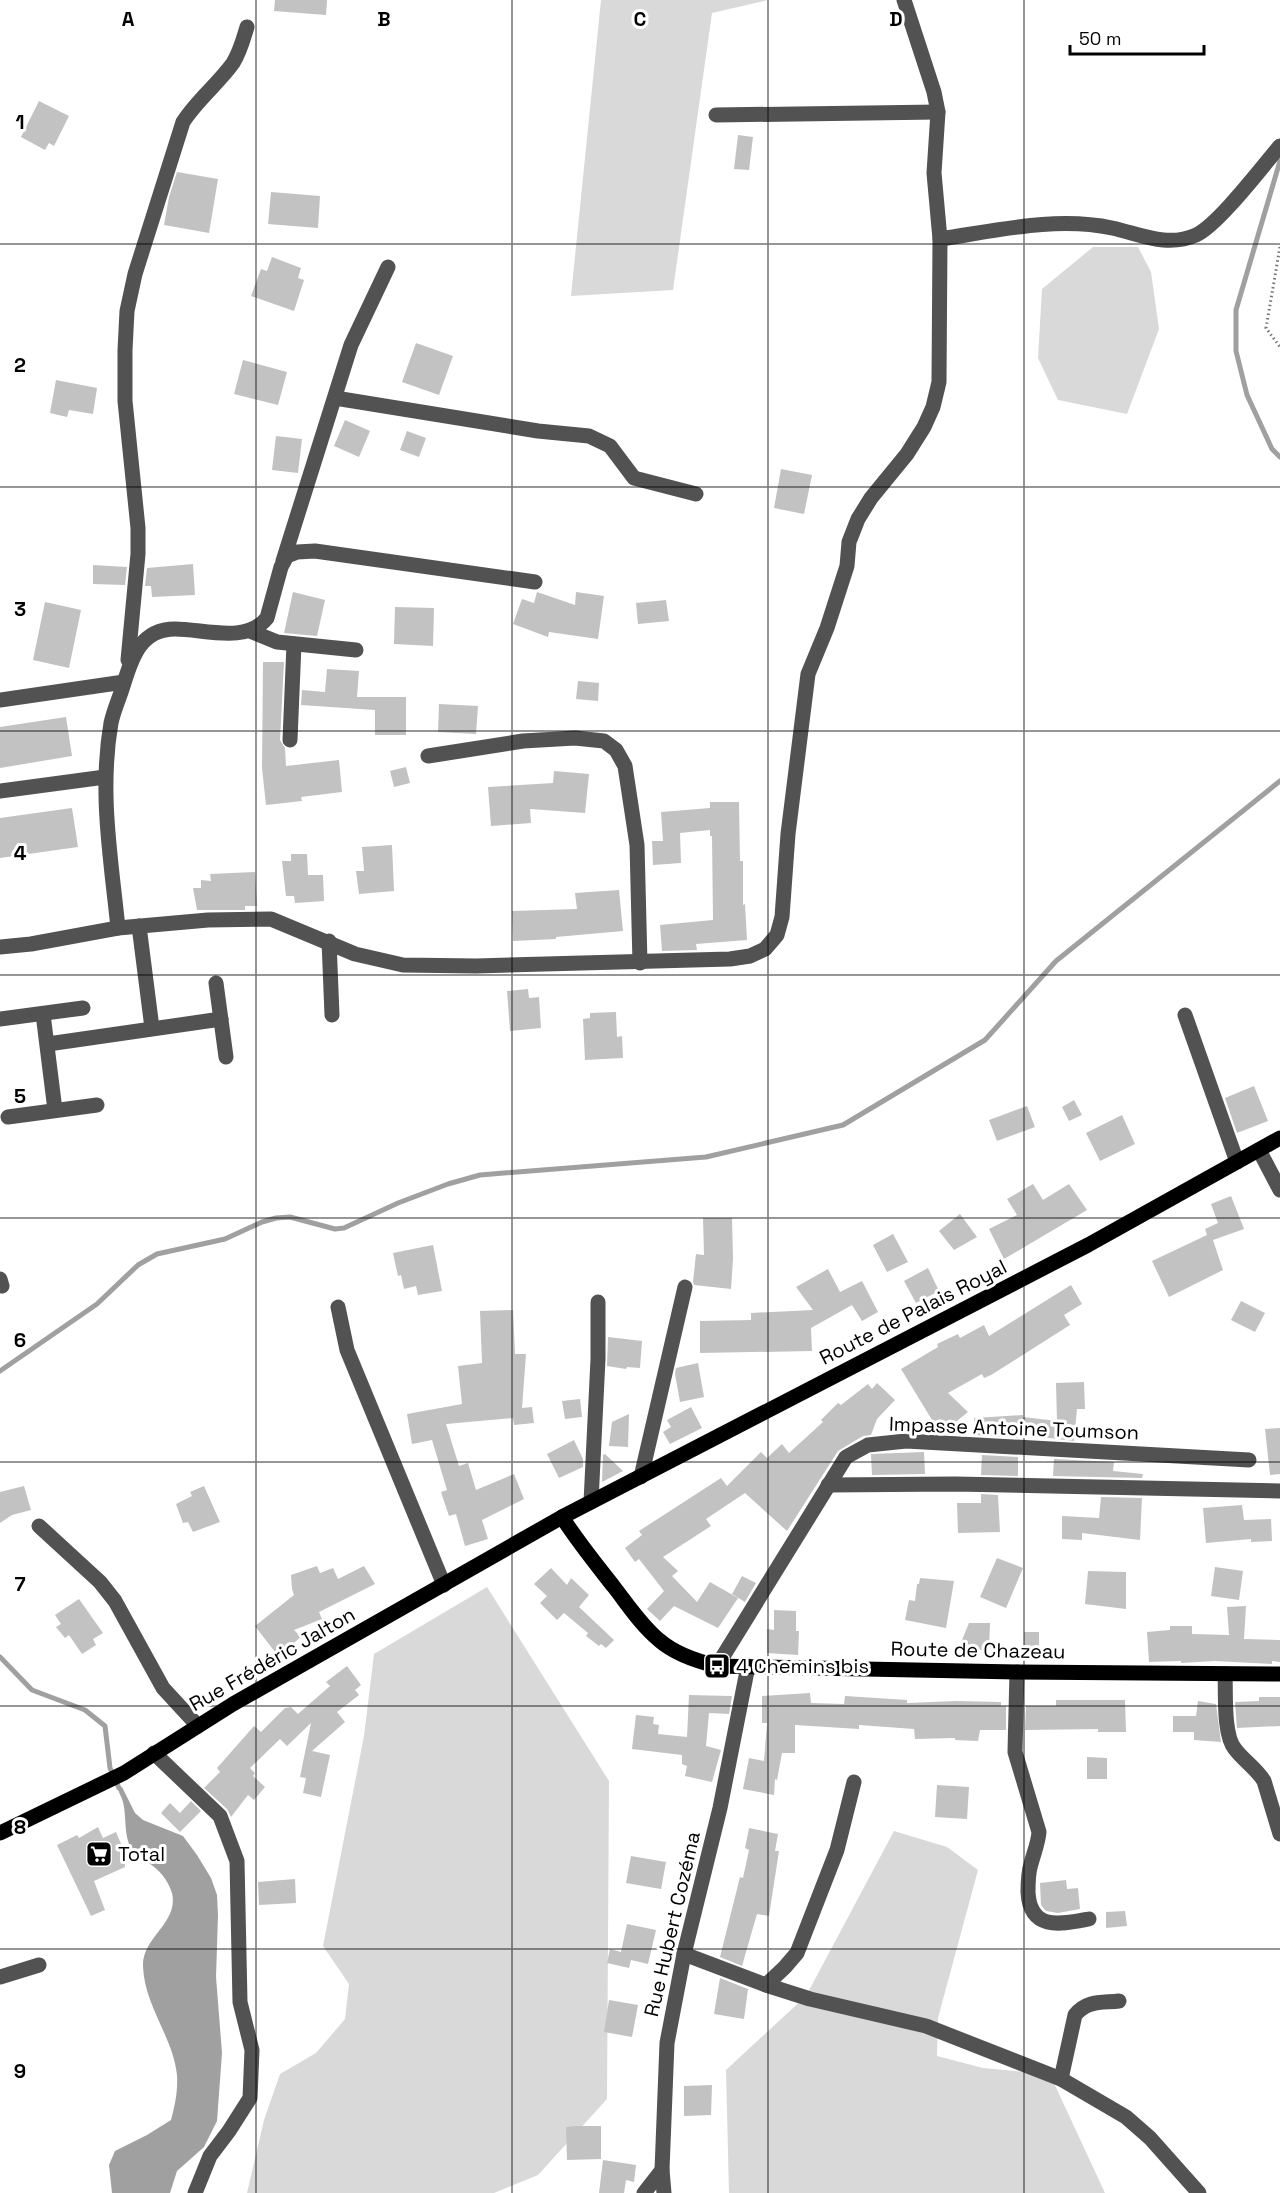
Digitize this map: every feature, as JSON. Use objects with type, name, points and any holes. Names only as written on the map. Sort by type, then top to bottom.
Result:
[{"type":"main road","name":"Route de Palais Royal","points":[[562,1517],[1089,1245],[1280,1138]]},
{"type":"main road","name":"Rue Frédéric Jalton","points":[[0,1833],[124,1773],[242,1698],[562,1517]]},
{"type":"main road","name":"Route de Chazeau","points":[[562,1517],[639,1620],[659,1640],[675,1652],[717,1666],[1280,1674]]},
{"type":"street","points":[[0,948],[118,928],[208,920],[271,919],[355,954],[403,965],[640,963],[730,959],[750,956],[765,949],[777,935],[782,917],[788,834],[808,674],[827,628],[844,577],[849,542],[858,519],[871,498],[907,454],[924,427],[933,407],[939,382],[939,239],[934,183],[938,112],[928,71],[904,0]]},
{"type":"street","points":[[126,675],[138,554],[138,528],[125,401],[124,350],[127,311],[135,274],[183,122],[192,108],[234,62],[241,49],[247,27]]},
{"type":"street","points":[[716,115],[938,112]]},
{"type":"street","points":[[939,239],[1035,225],[1074,225],[1107,227],[1150,239],[1183,240],[1198,235],[1214,223],[1280,146]]},
{"type":"street","points":[[118,928],[105,813],[105,777],[112,721],[135,650],[152,635],[173,628],[237,633],[250,631],[267,618],[351,345],[388,267]]},
{"type":"street","points":[[335,398],[589,436],[602,440],[610,446],[634,478],[696,494]]},
{"type":"street","points":[[281,567],[287,556],[297,552],[315,551],[535,582]]},
{"type":"street","points":[[250,631],[277,642],[356,650]]},
{"type":"street","points":[[290,740],[294,644]]},
{"type":"street","points":[[0,700],[126,675]]},
{"type":"street","points":[[428,756],[523,741],[575,738],[604,741],[616,750],[625,766],[637,845],[640,963]]},
{"type":"street","points":[[0,792],[105,777]]},
{"type":"street","points":[[139,926],[152,1028]]},
{"type":"street","points":[[328,941],[332,1015]]},
{"type":"street","points":[[216,983],[226,1057]]},
{"type":"street","points":[[0,1019],[83,1008]]},
{"type":"street","points":[[43,1014],[55,1110]]},
{"type":"street","points":[[1185,1015],[1237,1162]]},
{"type":"street","points":[[48,1044],[221,1019]]},
{"type":"street","points":[[8,1117],[97,1105]]},
{"type":"street","points":[[1259,1150],[1280,1190]]},
{"type":"street","points":[[640,1477],[685,1287]]},
{"type":"street","points":[[591,1502],[598,1359],[598,1302]]},
{"type":"street","points":[[338,1307],[347,1350],[444,1585]]},
{"type":"street","name":"Impasse Antoine Toumson","points":[[717,1666],[846,1457],[868,1445],[906,1441],[1249,1460]]},
{"type":"street","points":[[828,1485],[956,1484],[1280,1491]]},
{"type":"street","points":[[39,1526],[100,1582],[115,1601],[163,1688],[198,1726]]},
{"type":"street","name":"Rue Hubert Cozéma","points":[[664,2193],[662,2170],[667,2043],[684,1954],[720,1808],[748,1666]]},
{"type":"street","points":[[1017,1672],[1016,1752],[1040,1832],[1038,1845],[1030,1864],[1029,1900],[1033,1912],[1039,1919],[1049,1923],[1062,1924],[1089,1919]]},
{"type":"street","points":[[1225,1674],[1228,1732],[1231,1744],[1263,1781],[1280,1834]]},
{"type":"street","points":[[154,1753],[220,1816],[237,1861],[240,2002],[252,2050],[250,2097],[230,2131],[210,2156],[195,2193]]},
{"type":"street","points":[[766,1985],[796,1953],[804,1935],[837,1850],[855,1782]]},
{"type":"street","points":[[684,1954],[810,1999],[926,2026],[1060,2079],[1126,2117],[1150,2138],[1199,2193]]},
{"type":"street","points":[[0,1977],[39,1965]]},
{"type":"street","points":[[1060,2079],[1075,2014],[1089,2004],[1119,2001]]},
{"type":"street","points":[[645,2193],[662,2170]]},
{"type":"path","points":[[1280,247],[1266,328],[1280,347]]},
{"type":"shaded area","points":[[601,0],[768,0],[712,13],[673,290],[571,296]]},
{"type":"shaded area","points":[[1093,247],[1138,247],[1151,272],[1159,329],[1127,414],[1058,400],[1038,358],[1042,289]]},
{"type":"shaded area","points":[[487,1587],[609,1781],[607,2099],[538,2175],[494,2193],[247,2193],[264,2120],[280,2074],[316,2053],[345,2019],[349,1984],[323,1946],[364,1736],[374,1654]]},
{"type":"shaded area","points":[[122,1787],[135,1813],[143,1820],[183,1836],[211,1878],[217,1895],[216,1977],[222,2053],[217,2121],[204,2147],[177,2171],[170,2193],[112,2193],[109,2165],[115,2151],[171,2120],[177,2081],[170,2047],[148,1994],[143,1966],[148,1947],[170,1913],[173,1904],[172,1893],[162,1875],[130,1846],[126,1834],[123,1802],[118,1789]]},
{"type":"shaded area","points":[[894,1831],[947,1847],[978,1870],[938,2018],[937,2056],[983,2068],[1025,2072],[1053,2081],[1105,2193],[729,2193],[726,2070],[806,1996]]},
{"type":"building","points":[[275,0],[327,0],[326,15],[274,11]]},
{"type":"building","points":[[39,101],[69,116],[54,146],[49,143],[45,150],[21,137]]},
{"type":"building","points":[[738,135],[753,137],[749,170],[734,169]]},
{"type":"building","points":[[177,172],[218,179],[209,233],[164,225],[169,197]]},
{"type":"building","points":[[271,192],[320,196],[318,228],[268,224]]},
{"type":"building","points":[[272,257],[301,268],[298,278],[304,280],[294,311],[251,296],[261,269],[267,271]]},
{"type":"building","points":[[416,343],[453,356],[439,395],[402,382]]},
{"type":"building","points":[[243,360],[287,372],[278,405],[234,394]]},
{"type":"building","points":[[56,380],[97,388],[93,414],[69,410],[67,417],[50,413]]},
{"type":"building","points":[[345,420],[370,431],[359,457],[334,446]]},
{"type":"building","points":[[407,431],[426,438],[419,457],[400,450]]},
{"type":"building","points":[[276,436],[302,439],[298,473],[272,470]]},
{"type":"building","points":[[781,469],[812,475],[804,514],[774,508]]},
{"type":"building","points":[[193,564],[195,595],[152,597],[151,586],[145,586],[147,568]]},
{"type":"building","points":[[93,565],[127,567],[125,585],[93,584]]},
{"type":"building","points":[[293,592],[325,600],[317,636],[284,633]]},
{"type":"building","points":[[537,592],[575,605],[576,592],[604,596],[598,639],[549,632],[548,637],[513,624],[522,599],[534,603]]},
{"type":"building","points":[[666,600],[669,621],[638,624],[636,603]]},
{"type":"building","points":[[45,602],[81,610],[69,668],[33,660]]},
{"type":"building","points":[[395,607],[434,608],[433,646],[394,644]]},
{"type":"building","points":[[263,662],[284,662],[280,740],[285,748],[286,766],[339,760],[342,792],[301,797],[302,801],[266,805],[262,768]]},
{"type":"building","points":[[327,669],[359,671],[357,697],[406,697],[406,735],[375,735],[375,710],[301,705],[302,690],[325,692]]},
{"type":"building","points":[[578,681],[599,683],[598,701],[576,699]]},
{"type":"building","points":[[439,704],[478,706],[476,734],[438,732]]},
{"type":"building","points":[[66,717],[72,756],[0,768],[0,727]]},
{"type":"building","points":[[406,767],[410,783],[394,787],[390,771]]},
{"type":"building","points":[[554,771],[589,774],[585,813],[530,809],[531,823],[491,826],[488,787],[553,783]]},
{"type":"building","points":[[710,802],[739,802],[740,861],[743,861],[743,905],[745,904],[747,940],[696,944],[697,950],[662,951],[660,925],[713,920],[710,830],[680,833],[681,863],[653,865],[652,841],[663,841],[661,812],[710,808]]},
{"type":"building","points":[[72,808],[78,847],[0,858],[0,818]]},
{"type":"building","points":[[392,845],[394,891],[359,894],[356,871],[364,871],[362,847]]},
{"type":"building","points":[[291,854],[307,854],[308,875],[323,875],[324,901],[295,903],[294,896],[286,896],[282,861],[291,861]]},
{"type":"building","points":[[255,872],[257,906],[245,906],[245,910],[197,910],[193,888],[201,888],[201,880],[211,881],[210,874]]},
{"type":"building","points":[[619,890],[623,931],[556,937],[556,939],[513,941],[512,911],[577,909],[575,893]]},
{"type":"building","points":[[528,989],[529,998],[539,997],[541,1028],[510,1031],[507,991]]},
{"type":"building","points":[[616,1012],[617,1037],[622,1036],[623,1058],[585,1060],[583,1019],[590,1018],[590,1013]]},
{"type":"building","points":[[1254,1086],[1268,1121],[1237,1133],[1225,1098]]},
{"type":"building","points":[[1074,1100],[1082,1115],[1069,1121],[1062,1107]]},
{"type":"building","points":[[1027,1106],[1035,1127],[997,1141],[989,1120]]},
{"type":"building","points":[[1122,1115],[1135,1144],[1100,1161],[1086,1133]]},
{"type":"building","points":[[1033,1184],[1043,1200],[1069,1184],[1087,1210],[1004,1259],[989,1229],[1017,1215],[1007,1199]]},
{"type":"building","points":[[1231,1196],[1244,1229],[1213,1240],[1223,1270],[1169,1297],[1152,1261],[1207,1235],[1205,1229],[1218,1223],[1211,1204]]},
{"type":"building","points":[[960,1214],[977,1237],[954,1250],[939,1231]]},
{"type":"building","points":[[703,1218],[732,1218],[731,1289],[694,1285],[696,1254],[704,1255]]},
{"type":"building","points":[[893,1234],[908,1262],[887,1272],[873,1245]]},
{"type":"building","points":[[433,1245],[442,1291],[418,1295],[416,1286],[404,1289],[401,1275],[398,1276],[393,1253]]},
{"type":"building","points":[[928,1268],[939,1291],[916,1303],[904,1281]]},
{"type":"building","points":[[828,1269],[840,1292],[862,1281],[878,1312],[862,1321],[852,1305],[811,1328],[812,1351],[700,1353],[700,1321],[751,1320],[751,1313],[813,1310],[796,1287]]},
{"type":"building","points":[[1071,1285],[1082,1304],[1064,1315],[1070,1325],[991,1375],[984,1378],[982,1374],[948,1393],[968,1412],[952,1425],[932,1420],[901,1369],[938,1347],[937,1344],[958,1334],[960,1338],[984,1325],[989,1336]]},
{"type":"building","points":[[1241,1301],[1265,1313],[1255,1332],[1231,1320]]},
{"type":"building","points":[[513,1310],[515,1354],[526,1354],[522,1408],[532,1407],[534,1423],[514,1425],[513,1418],[446,1424],[459,1466],[468,1463],[476,1490],[514,1474],[524,1499],[482,1520],[488,1539],[465,1546],[456,1514],[449,1516],[441,1492],[447,1490],[432,1440],[412,1444],[407,1414],[462,1404],[458,1366],[482,1363],[480,1311]]},
{"type":"building","points":[[608,1337],[642,1341],[640,1368],[627,1367],[626,1369],[607,1366]]},
{"type":"building","points":[[698,1363],[704,1397],[680,1402],[676,1368]]},
{"type":"building","points":[[1084,1382],[1085,1409],[1077,1409],[1074,1441],[1024,1435],[1024,1438],[974,1435],[974,1418],[1023,1415],[1023,1417],[1057,1421],[1056,1383]]},
{"type":"building","points":[[877,1383],[895,1400],[877,1419],[871,1435],[863,1436],[838,1451],[787,1531],[745,1493],[706,1519],[711,1526],[663,1557],[678,1571],[672,1576],[697,1602],[710,1582],[738,1598],[718,1628],[674,1606],[660,1621],[647,1609],[664,1591],[639,1559],[635,1562],[625,1548],[642,1535],[639,1531],[721,1478],[727,1486],[761,1452],[767,1458],[782,1444],[789,1453],[823,1422],[821,1420],[838,1403],[841,1405],[868,1384],[872,1389]]},
{"type":"building","points":[[580,1399],[582,1417],[565,1419],[562,1401]]},
{"type":"building","points":[[691,1407],[702,1428],[670,1444],[663,1432],[671,1427],[667,1420]]},
{"type":"building","points":[[629,1414],[628,1447],[609,1446],[612,1422]]},
{"type":"building","points":[[1280,1428],[1280,1474],[1270,1475],[1265,1429]]},
{"type":"building","points":[[574,1440],[583,1459],[583,1467],[559,1478],[547,1454]]},
{"type":"building","points":[[924,1452],[925,1474],[872,1475],[871,1454]]},
{"type":"building","points":[[605,1454],[623,1471],[602,1482],[603,1455]]},
{"type":"building","points":[[982,1455],[1018,1457],[1018,1476],[981,1475]]},
{"type":"building","points":[[1054,1459],[1114,1462],[1113,1471],[1143,1474],[1142,1478],[1053,1476]]},
{"type":"building","points":[[24,1486],[31,1510],[12,1515],[0,1523],[0,1492]]},
{"type":"building","points":[[204,1486],[220,1522],[193,1532],[188,1522],[183,1523],[176,1504],[192,1496],[190,1492]]},
{"type":"building","points":[[981,1494],[998,1495],[1000,1532],[958,1533],[957,1503],[981,1503]]},
{"type":"building","points":[[1101,1497],[1142,1498],[1140,1540],[1082,1533],[1082,1540],[1062,1539],[1062,1516],[1099,1518]]},
{"type":"building","points":[[1242,1505],[1244,1520],[1271,1519],[1272,1541],[1251,1542],[1251,1539],[1206,1543],[1203,1508]]},
{"type":"building","points":[[997,1558],[1023,1568],[1006,1608],[980,1597]]},
{"type":"building","points":[[317,1566],[320,1573],[333,1568],[338,1579],[364,1566],[375,1584],[319,1612],[322,1619],[294,1630],[301,1637],[278,1656],[255,1626],[294,1595],[291,1575]]},
{"type":"building","points":[[1215,1567],[1243,1571],[1239,1600],[1211,1596]]},
{"type":"building","points":[[551,1568],[567,1585],[571,1578],[589,1595],[579,1607],[614,1640],[606,1648],[601,1644],[599,1646],[586,1636],[588,1633],[564,1613],[557,1620],[540,1603],[547,1596],[534,1584]]},
{"type":"building","points":[[1088,1571],[1126,1572],[1126,1609],[1085,1604]]},
{"type":"building","points":[[742,1576],[756,1583],[745,1602],[732,1594]]},
{"type":"building","points":[[920,1578],[954,1581],[946,1628],[905,1620],[909,1600],[915,1601]]},
{"type":"building","points":[[79,1599],[103,1633],[93,1639],[96,1645],[82,1654],[69,1635],[65,1638],[56,1627],[61,1624],[55,1615]]},
{"type":"building","points":[[1246,1606],[1244,1639],[1280,1640],[1280,1662],[1272,1661],[1272,1664],[1215,1661],[1149,1662],[1147,1632],[1170,1630],[1170,1626],[1192,1626],[1192,1634],[1229,1635],[1227,1607]]},
{"type":"building","points":[[774,1610],[796,1611],[796,1631],[799,1631],[798,1655],[767,1653],[767,1629],[774,1630]]},
{"type":"building","points":[[969,1623],[990,1623],[989,1650],[962,1650],[962,1640]]},
{"type":"building","points":[[1024,1632],[1039,1632],[1039,1658],[1024,1658]]},
{"type":"building","points":[[347,1666],[361,1685],[355,1690],[359,1695],[337,1712],[345,1722],[312,1751],[330,1755],[321,1797],[303,1793],[306,1778],[300,1777],[311,1723],[287,1746],[280,1739],[250,1768],[255,1773],[253,1776],[265,1787],[254,1800],[248,1795],[231,1817],[227,1809],[204,1788],[220,1772],[217,1768],[254,1726],[261,1732],[285,1708],[291,1707],[298,1714],[330,1686],[326,1682]]},
{"type":"building","points":[[810,1693],[811,1703],[844,1704],[845,1696],[907,1700],[907,1703],[1001,1702],[1001,1706],[1006,1706],[1006,1730],[980,1730],[978,1741],[955,1740],[955,1738],[915,1739],[914,1729],[859,1725],[859,1729],[795,1725],[795,1753],[782,1753],[777,1780],[775,1779],[774,1795],[743,1789],[749,1758],[764,1761],[767,1723],[762,1723],[762,1696]]},
{"type":"building","points":[[689,1695],[732,1696],[729,1714],[709,1713],[706,1746],[721,1750],[712,1782],[685,1776],[687,1766],[682,1764],[682,1755],[632,1749],[636,1715],[654,1717],[653,1724],[659,1725],[658,1734],[687,1737]]},
{"type":"building","points":[[1259,1697],[1280,1697],[1280,1726],[1237,1728],[1235,1702],[1259,1701]]},
{"type":"building","points":[[1056,1700],[1125,1700],[1126,1732],[1098,1732],[1098,1729],[1025,1730],[1026,1706],[1056,1706]]},
{"type":"building","points":[[1198,1701],[1216,1704],[1221,1742],[1194,1740],[1194,1732],[1173,1732],[1173,1716],[1196,1716]]},
{"type":"building","points":[[1087,1757],[1107,1758],[1107,1779],[1087,1779]]},
{"type":"building","points":[[937,1785],[969,1787],[967,1819],[935,1817]]},
{"type":"building","points":[[191,1801],[201,1811],[180,1832],[161,1813],[170,1803],[180,1813]]},
{"type":"building","points":[[98,1827],[103,1838],[116,1832],[125,1853],[125,1867],[94,1881],[105,1910],[91,1916],[57,1845],[77,1835],[79,1838]]},
{"type":"building","points":[[749,1828],[778,1834],[775,1851],[779,1851],[769,1916],[757,1914],[742,1966],[720,1957],[740,1877],[743,1878],[749,1850],[745,1848]]},
{"type":"building","points":[[631,1856],[666,1862],[661,1889],[626,1883]]},
{"type":"building","points":[[295,1879],[296,1903],[259,1905],[258,1882]]},
{"type":"building","points":[[1066,1880],[1067,1889],[1078,1888],[1080,1909],[1058,1913],[1046,1911],[1041,1905],[1040,1883]]},
{"type":"building","points":[[1125,1911],[1127,1926],[1106,1928],[1106,1912]]},
{"type":"building","points":[[627,1924],[656,1930],[648,1964],[631,1960],[629,1968],[607,1963],[610,1949],[621,1952]]},
{"type":"building","points":[[720,1978],[748,1989],[744,2019],[714,2014]]},
{"type":"building","points":[[609,2000],[638,2005],[632,2037],[604,2032]]},
{"type":"building","points":[[712,2085],[711,2115],[684,2116],[684,2086]]},
{"type":"building","points":[[601,2126],[601,2159],[567,2160],[566,2127]]},
{"type":"building","points":[[603,2160],[636,2165],[634,2182],[626,2180],[624,2193],[599,2193]]},
{"type":"waterway","points":[[1280,161],[1236,310],[1236,351],[1247,395],[1272,449],[1280,457]]},
{"type":"waterway","points":[[0,1371],[97,1304],[138,1265],[157,1254],[225,1239],[262,1222],[290,1217],[335,1229],[344,1228],[398,1203],[448,1184],[480,1175],[706,1157],[843,1125],[985,1040],[1056,961],[1280,781]]},
{"type":"waterway","points":[[0,1657],[32,1690],[85,1710],[105,1726],[110,1768],[119,1788]]},
{"type":"place","name":"4 Chemins bis","points":[[717,1666]]},
{"type":"place","name":"Total","points":[[99,1854]]}]
